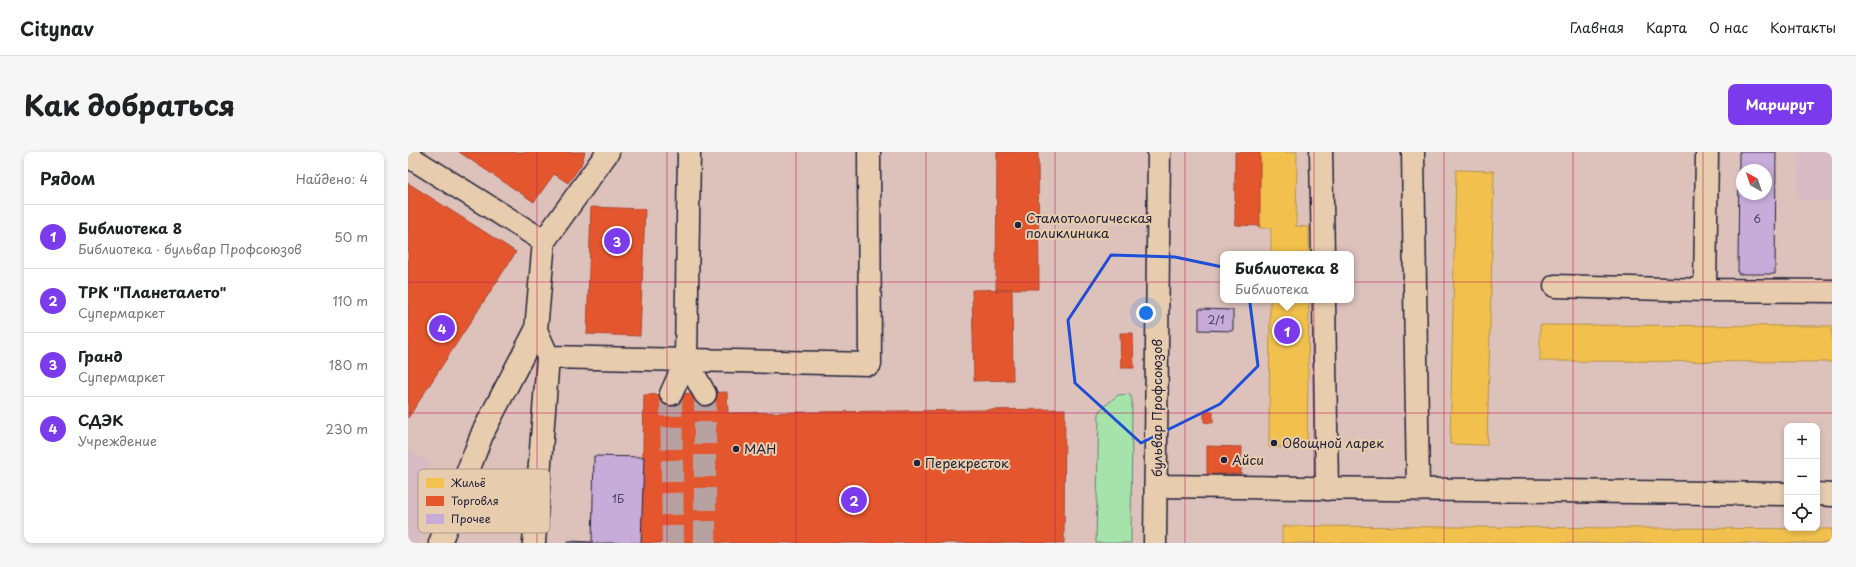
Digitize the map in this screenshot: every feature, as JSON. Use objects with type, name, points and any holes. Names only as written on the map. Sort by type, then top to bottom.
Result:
[{"type":"street","points":[[469,469],[483,432],[536,330],[544,241],[613,152]]},
{"type":"street","points":[[671,394],[686,360],[689,152]]},
{"type":"street","points":[[548,357],[870,364],[869,152]]},
{"type":"street","name":"бульвар Профсоюзов","points":[[1155,543],[1159,152]]},
{"type":"street","points":[[1322,152],[1323,251]]},
{"type":"street","points":[[1413,152],[1418,490]]},
{"type":"street","points":[[1705,290],[1707,152]]},
{"type":"street","points":[[408,156],[544,241]]},
{"type":"street","points":[[1554,286],[1705,290],[1832,290]]},
{"type":"street","points":[[1324,303],[1327,489]]},
{"type":"street","points":[[536,330],[548,357],[540,469]]},
{"type":"street","points":[[686,360],[705,394]]},
{"type":"street","points":[[1156,486],[1784,494]]},
{"type":"street","points":[[1820,494],[1832,494]]},
{"type":"street","points":[[440,543],[444,533]]},
{"type":"street","points":[[534,543],[535,533]]},
{"type":"highlighted area","points":[[1111,255],[1175,257],[1246,272],[1258,366],[1220,404],[1141,443],[1075,383],[1068,320]]},
{"type":"shaded area","points":[[1798,152],[1832,152],[1832,201],[1797,200]]},
{"type":"shaded area","points":[[408,448],[431,464],[428,469],[418,469],[418,533],[422,533],[417,543],[408,543]]},
{"type":"green space","points":[[1130,394],[1132,400],[1131,543],[1096,543],[1099,411],[1118,395]]},
{"type":"building: Жильё","points":[[1260,152],[1297,152],[1296,226],[1309,227],[1309,251],[1271,251],[1271,228],[1259,228]]},
{"type":"building: Жильё","points":[[1456,170],[1494,171],[1487,445],[1450,444]]},
{"type":"building: Жильё","points":[[1270,303],[1309,303],[1307,447],[1269,447]]},
{"type":"building: Жильё","points":[[1540,325],[1832,326],[1832,362],[1540,361]]},
{"type":"building: Жильё","points":[[1282,526],[1784,529],[1784,531],[1820,531],[1820,529],[1832,529],[1832,543],[1282,543]]},
{"type":"building: Торговля","points":[[459,152],[585,152],[581,165],[568,183],[554,174],[534,202]]},
{"type":"building: Торговля","name":"Стамотологическая поликлиника","points":[[997,152],[1038,152],[1039,289],[1012,289],[996,292]]},
{"type":"building: Торговля","points":[[1235,152],[1260,152],[1260,226],[1235,225]]},
{"type":"building: Торговля","points":[[408,183],[516,252],[408,418]]},
{"type":"building: Торговля","points":[[591,207],[645,209],[640,336],[587,334]]},
{"type":"building: Торговля","points":[[1012,289],[1013,380],[974,381],[972,290]]},
{"type":"building: Торговля","points":[[1120,333],[1133,333],[1134,368],[1121,368]]},
{"type":"building: Торговля","points":[[727,392],[728,413],[1065,409],[1064,543],[641,543],[644,395]]},
{"type":"building: Торговля","points":[[1204,411],[1213,411],[1213,423],[1204,422]]},
{"type":"building: Торговля","name":"Айси","points":[[1207,446],[1242,447],[1241,474],[1207,474]]},
{"type":"building: Прочее","points":[[1739,152],[1776,152],[1775,274],[1738,274],[1739,200],[1772,200],[1772,164],[1739,164]]},
{"type":"building: Прочее","points":[[1199,309],[1233,310],[1233,331],[1199,330]]},
{"type":"building: Прочее","points":[[594,456],[644,457],[641,543],[568,543],[568,541],[592,542]]},
{"type":"tunnel","points":[[671,394],[673,543]]},
{"type":"tunnel","points":[[705,394],[705,543]]},
{"type":"place","name":"Стамотологическая поликлиника","points":[[1018,225]]},
{"type":"place","name":"Гранд","points":[[617,241]]},
{"type":"place","name":"СДЭК","points":[[442,328]]},
{"type":"place","name":"Библиотека 8","points":[[1287,331]]},
{"type":"place","name":"Овощной ларек","points":[[1274,443]]},
{"type":"place","name":"МАН","points":[[736,449]]},
{"type":"place","name":"Айси","points":[[1224,460]]},
{"type":"place","name":"Перекресток","points":[[917,463]]},
{"type":"place","name":"ТРК \"Планеталето\"","points":[[854,500]]}]
